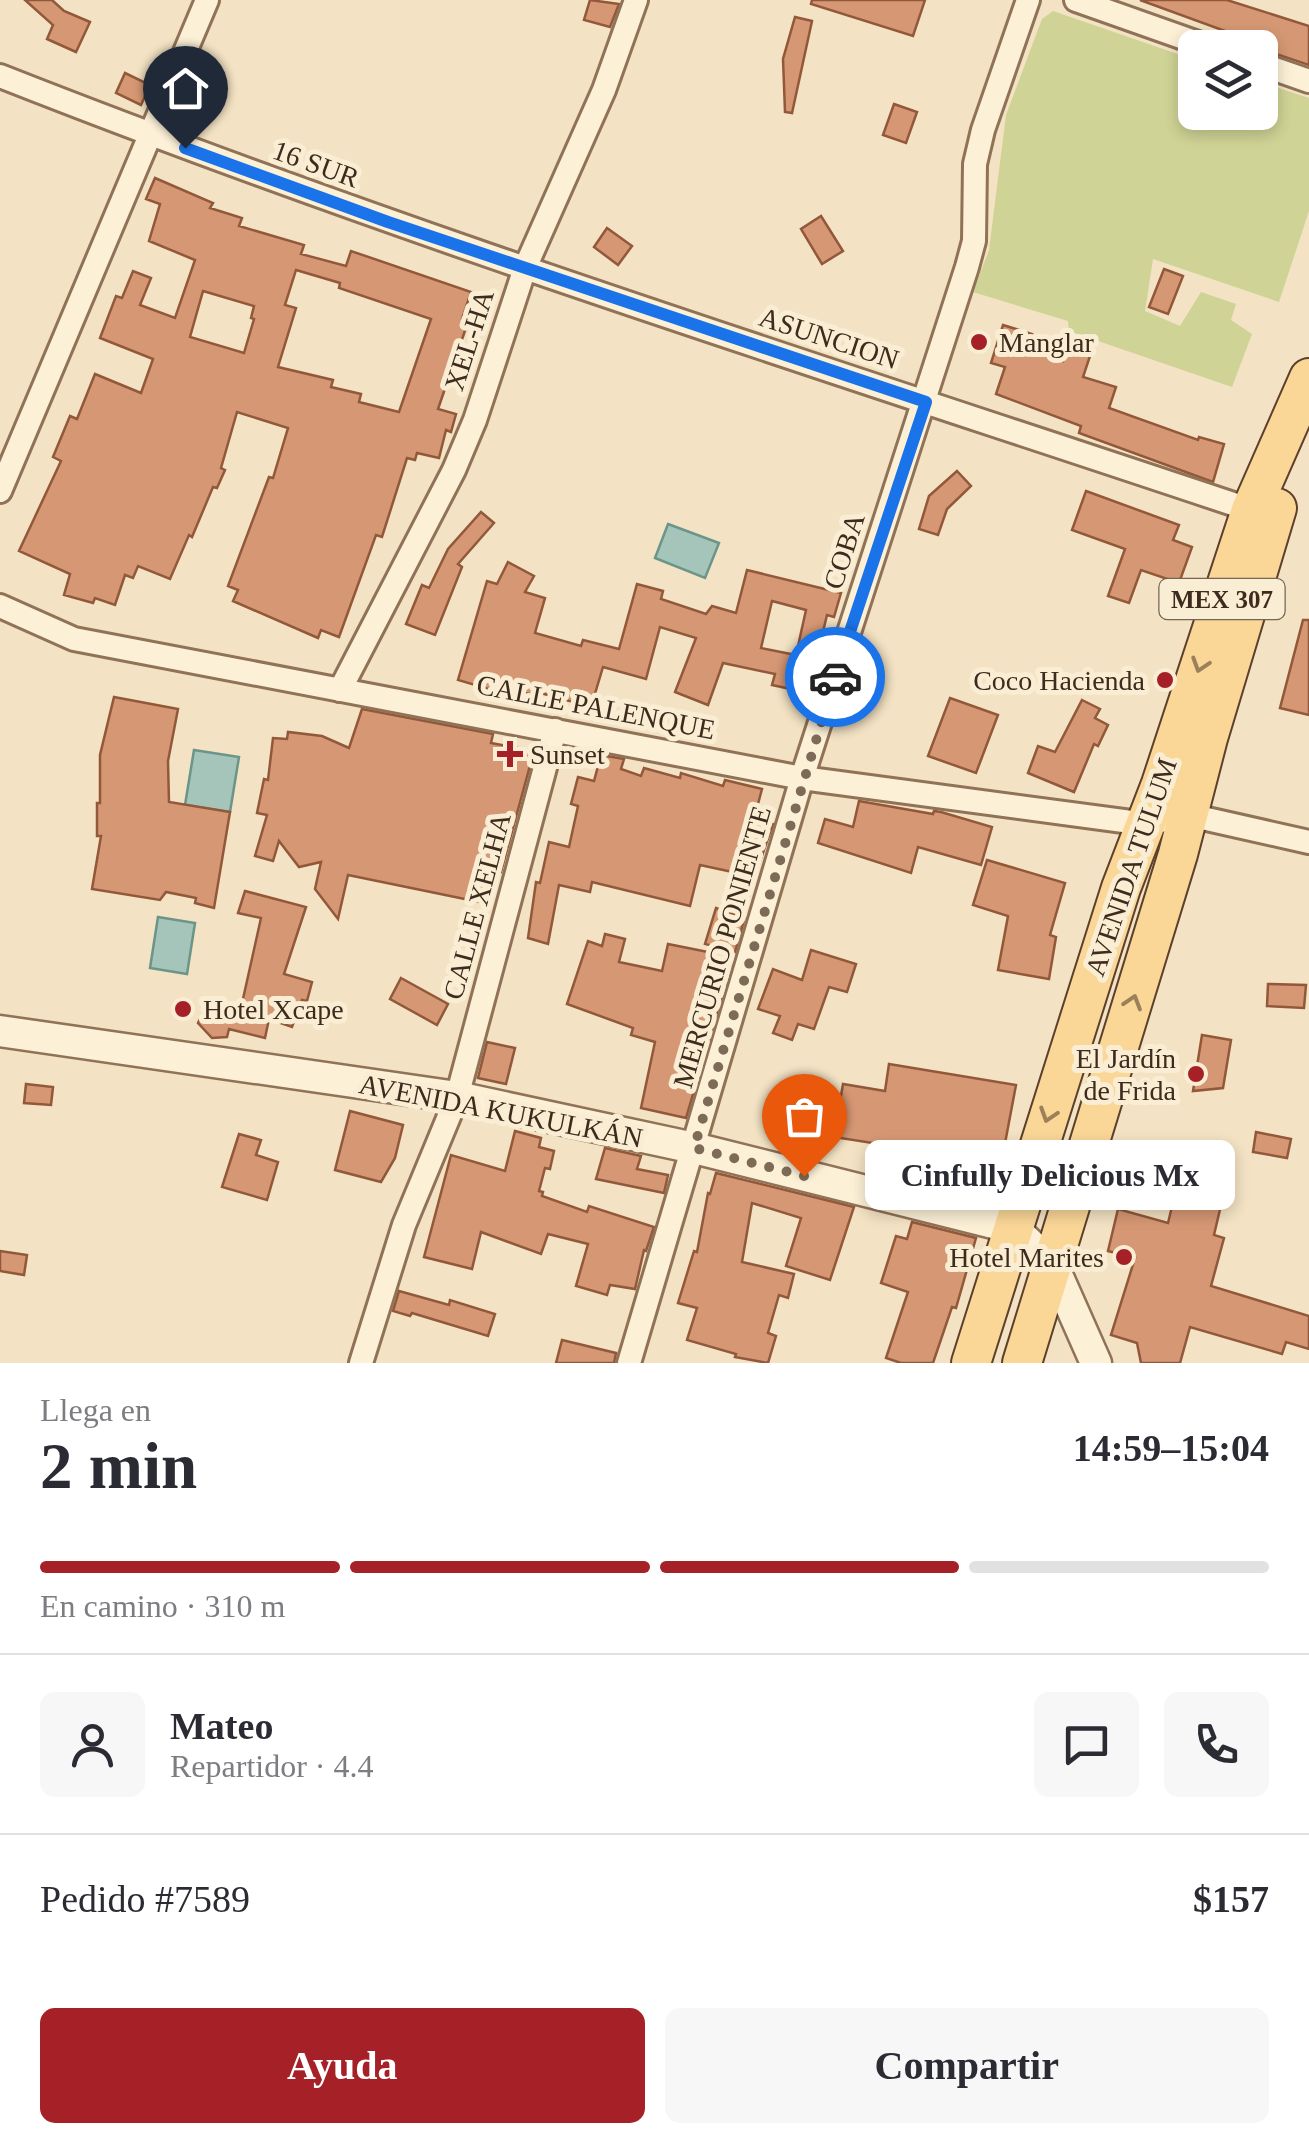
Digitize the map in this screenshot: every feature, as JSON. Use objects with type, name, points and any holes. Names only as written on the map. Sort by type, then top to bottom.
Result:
[{"type":"main road","name":"AVENIDA TULUM","points":[[971,1363],[1121,888],[1251,510],[1309,378]]},
{"type":"main road","name":"AVENIDA TULUM","points":[[1022,1363],[1188,815],[1309,387]]},
{"type":"street","points":[[0,491],[206,0]]},
{"type":"street","name":"XEL-HA","points":[[340,690],[454,470],[475,420],[525,268],[604,90],[636,0]]},
{"type":"street","name":"COBA","points":[[802,778],[926,402],[974,241],[975,164],[1028,0]]},
{"type":"street","points":[[1076,0],[1178,36]]},
{"type":"street","points":[[1278,71],[1309,82]]},
{"type":"street","name":"16 SUR","points":[[0,76],[388,222]]},
{"type":"street","name":"ASUNCION","points":[[388,222],[1251,510]]},
{"type":"street","name":"CALLE PALENQUE","points":[[0,606],[74,639],[802,778],[1146,824],[1188,815]]},
{"type":"street","name":"CALLE XELHA","points":[[360,1363],[404,1225],[457,1098],[555,730]]},
{"type":"street","name":"MERCURIO PONIENTE","points":[[629,1363],[802,778]]},
{"type":"street","points":[[1188,815],[1309,842]]},
{"type":"street","name":"AVENIDA KUKULKÁN","points":[[0,1031],[457,1098],[694,1148],[1012,1228],[1053,1266],[1096,1363]]},
{"type":"green space","points":[[1053,11],[1178,54],[1178,130],[1278,130],[1278,88],[1309,98],[1309,211],[1279,302],[1153,259],[1145,311],[1180,326],[1201,292],[1236,304],[1231,320],[1252,334],[1232,387],[1069,331],[1068,321],[973,292],[989,250],[1006,115],[1042,19]]},
{"type":"water","points":[[668,524],[719,543],[705,578],[655,558]]},
{"type":"water","points":[[194,750],[239,757],[230,812],[185,805]]},
{"type":"water","points":[[158,917],[195,923],[187,974],[150,968]]},
{"type":"building","points":[[25,0],[52,0],[64,11],[90,22],[76,52],[47,39],[53,25]]},
{"type":"building","points":[[590,0],[619,4],[610,27],[584,20]]},
{"type":"building","points":[[812,0],[925,0],[913,36],[811,4]]},
{"type":"building","points":[[1140,0],[1227,0],[1309,26],[1309,65],[1278,55],[1278,30],[1222,30]]},
{"type":"building","points":[[795,17],[812,21],[792,113],[785,112],[783,59]]},
{"type":"building","points":[[125,73],[150,85],[141,105],[116,93]]},
{"type":"building","points":[[894,104],[917,112],[906,143],[883,135]]},
{"type":"building","points":[[155,178],[213,203],[210,208],[242,218],[239,226],[304,245],[301,254],[346,266],[351,251],[471,292],[462,319],[467,325],[438,409],[456,414],[451,432],[446,430],[439,458],[417,453],[415,460],[407,458],[382,537],[376,535],[339,637],[321,630],[318,638],[233,601],[238,590],[228,586],[269,477],[273,478],[288,428],[237,412],[221,468],[225,470],[217,488],[213,487],[170,579],[138,566],[133,578],[125,575],[115,605],[95,598],[93,603],[64,595],[70,574],[19,551],[61,461],[53,457],[70,416],[77,419],[95,374],[141,393],[153,359],[100,338],[116,296],[122,298],[133,271],[151,278],[140,305],[175,318],[195,260],[149,241],[160,204],[146,199]],"holes":[[[296,270],[431,319],[399,412],[359,402],[361,394],[331,387],[333,380],[278,367],[296,308],[285,305]],[[203,291],[254,306],[244,353],[190,337]]]},
{"type":"building","points":[[821,216],[843,251],[822,264],[801,229]]},
{"type":"building","points":[[607,228],[632,246],[618,265],[594,247]]},
{"type":"building","points":[[1164,269],[1183,276],[1168,314],[1149,307]]},
{"type":"building","points":[[1003,325],[1032,334],[1028,348],[1063,361],[1071,336],[1094,344],[1083,377],[1116,387],[1109,408],[1198,440],[1199,437],[1224,444],[1213,482],[1079,433],[1081,426],[996,394],[1005,367],[991,363]]},
{"type":"building","points":[[957,471],[971,486],[947,509],[938,535],[919,529],[929,496]]},
{"type":"building","points":[[1086,491],[1179,525],[1173,540],[1192,547],[1179,583],[1141,570],[1129,603],[1108,596],[1125,549],[1072,530]]},
{"type":"building","points":[[481,512],[494,523],[458,564],[462,567],[435,635],[406,624],[422,585],[429,588],[448,549]]},
{"type":"building","points":[[508,562],[534,576],[525,592],[545,598],[535,633],[581,646],[583,640],[619,649],[637,584],[663,591],[661,599],[706,614],[712,606],[736,613],[747,570],[841,593],[834,617],[827,615],[816,661],[823,663],[814,694],[772,685],[775,674],[723,663],[708,705],[675,692],[696,638],[660,627],[646,679],[603,667],[591,707],[537,692],[537,696],[517,691],[516,697],[458,680],[487,581],[497,584]],"holes":[[[772,601],[806,610],[796,655],[761,648]]]},
{"type":"building","points":[[1303,620],[1309,620],[1309,715],[1280,708]]},
{"type":"building","points":[[114,697],[178,709],[168,761],[169,802],[230,812],[214,908],[195,903],[196,898],[166,892],[160,900],[92,889],[101,836],[97,836],[100,755]]},
{"type":"building","points":[[950,698],[998,715],[976,773],[928,756]]},
{"type":"building","points":[[1082,700],[1100,709],[1095,718],[1108,725],[1098,746],[1094,744],[1074,792],[1028,773],[1038,746],[1055,752]]},
{"type":"building","points":[[362,709],[493,734],[491,743],[534,751],[489,904],[348,875],[338,919],[315,889],[321,862],[299,867],[279,841],[273,861],[255,856],[267,815],[257,813],[264,779],[268,780],[273,738],[287,739],[288,732],[322,736],[349,748]]},
{"type":"building","points":[[601,755],[624,759],[621,769],[641,776],[644,768],[680,778],[681,773],[723,786],[725,780],[762,789],[754,819],[773,824],[757,870],[753,868],[751,876],[700,865],[690,906],[592,882],[590,892],[559,885],[548,944],[528,938],[536,882],[540,883],[549,842],[569,847],[578,806],[571,804],[578,777],[594,781]]},
{"type":"building","points":[[859,801],[933,814],[941,812],[992,827],[981,865],[918,847],[911,873],[818,843],[825,819],[853,827]]},
{"type":"building","points":[[987,860],[1065,883],[1050,935],[1056,937],[1049,979],[998,970],[1008,916],[973,905]]},
{"type":"building","points":[[245,891],[306,907],[284,974],[312,982],[307,1001],[302,1000],[292,1027],[269,1019],[265,1038],[229,1029],[227,1037],[212,1038],[198,1023],[207,1005],[241,1008],[261,918],[238,913]]},
{"type":"building","points":[[716,908],[745,917],[735,952],[705,944]]},
{"type":"building","points":[[605,934],[625,939],[619,962],[662,971],[668,944],[708,952],[701,987],[706,988],[704,994],[721,999],[686,1118],[641,1108],[655,1042],[631,1035],[633,1028],[567,1004],[588,941],[602,946]]},
{"type":"building","points":[[811,950],[856,964],[847,992],[829,987],[814,1029],[798,1024],[792,1040],[773,1033],[780,1016],[758,1009],[773,969],[802,980]]},
{"type":"building","points":[[401,978],[448,1004],[437,1025],[390,999]]},
{"type":"building","points":[[1268,984],[1306,985],[1304,1008],[1267,1006]]},
{"type":"building","points":[[1202,1035],[1231,1040],[1223,1088],[1193,1091]]},
{"type":"building","points":[[487,1042],[515,1048],[506,1084],[478,1078]]},
{"type":"building","points":[[889,1064],[1016,1085],[996,1191],[906,1174],[911,1149],[834,1137],[843,1084],[885,1091]]},
{"type":"building","points":[[26,1084],[53,1087],[51,1105],[24,1103]]},
{"type":"building","points":[[350,1111],[403,1125],[395,1158],[381,1182],[335,1170]]},
{"type":"building","points":[[515,1131],[541,1138],[539,1147],[554,1151],[550,1169],[545,1168],[539,1191],[542,1196],[587,1212],[589,1206],[654,1227],[635,1289],[610,1285],[607,1295],[576,1286],[588,1244],[548,1234],[541,1254],[481,1232],[472,1269],[424,1257],[451,1155],[505,1171]]},
{"type":"building","points":[[1256,1132],[1291,1139],[1287,1158],[1253,1152]]},
{"type":"building","points":[[239,1134],[261,1140],[256,1155],[278,1162],[267,1200],[222,1187]]},
{"type":"building","points":[[605,1148],[641,1156],[637,1169],[668,1175],[664,1193],[596,1179]]},
{"type":"building","points":[[716,1173],[854,1207],[830,1280],[786,1266],[801,1218],[752,1203],[742,1262],[794,1274],[788,1298],[779,1295],[768,1333],[776,1336],[768,1363],[735,1357],[736,1354],[687,1340],[697,1308],[678,1303],[694,1251],[697,1252],[708,1193]]},
{"type":"building","points":[[1176,1190],[1222,1201],[1214,1235],[1224,1238],[1211,1286],[1309,1316],[1309,1349],[1286,1342],[1282,1354],[1190,1327],[1180,1363],[1141,1363],[1137,1343],[1111,1335],[1135,1258],[1108,1251],[1118,1209],[1168,1223]]},
{"type":"building","points":[[912,1222],[976,1238],[956,1308],[952,1307],[933,1363],[901,1363],[886,1358],[908,1292],[881,1283],[896,1236],[907,1239]]},
{"type":"building","points":[[0,1251],[27,1255],[24,1275],[0,1271]]},
{"type":"building","points":[[399,1291],[449,1305],[450,1300],[495,1314],[488,1336],[393,1311]]},
{"type":"building","points":[[562,1340],[616,1353],[614,1363],[556,1363]]},
{"type":"way so far","points":[[804,1176],[694,1148],[835,677]]},
{"type":"place","name":"Manglar","points":[[979,342]]},
{"type":"place","name":"Coco Hacienda","points":[[1165,680]]},
{"type":"place","name":"Sunset","points":[[510,754]]},
{"type":"place","name":"Hotel Xcape","points":[[183,1009]]},
{"type":"place","name":"El Jardín de Frida","points":[[1196,1074]]},
{"type":"place","name":"Cinfully Delicious Mx","points":[[804,1176]]},
{"type":"place","name":"Hotel Marites","points":[[1124,1257]]},
{"type":"route","points":[[185,148],[388,222],[926,402],[835,677]]}]
